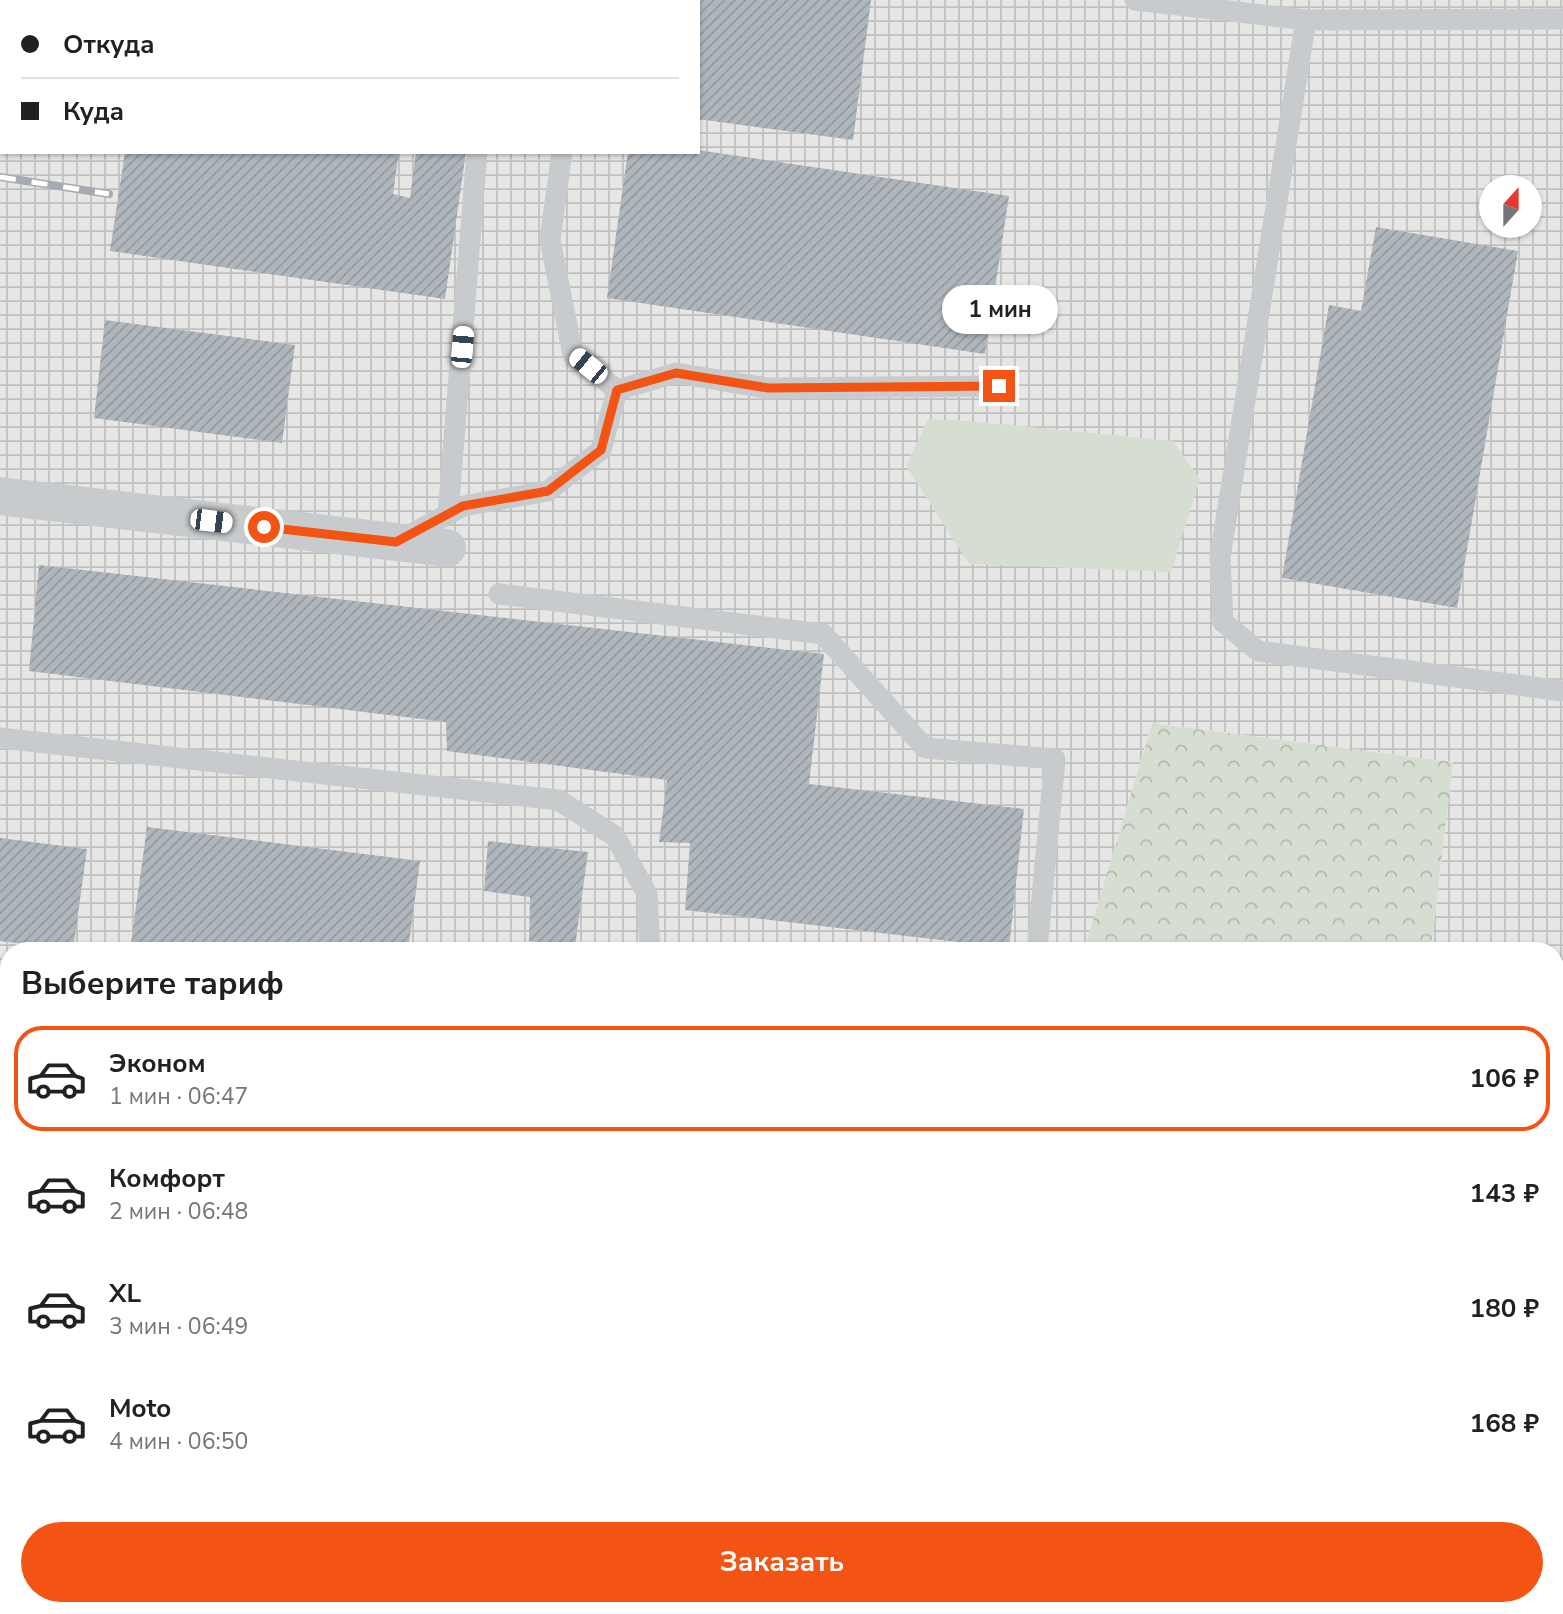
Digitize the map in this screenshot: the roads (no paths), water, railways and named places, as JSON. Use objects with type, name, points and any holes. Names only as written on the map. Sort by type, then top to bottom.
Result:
[{"type":"street","points":[[0,496],[396,542],[448,531]]},
{"type":"lane","points":[[1135,0],[1306,20],[1563,19]]},
{"type":"lane","points":[[1306,20],[1220,557],[1223,622],[1258,651],[1563,691]]},
{"type":"lane","points":[[448,531],[477,154]]},
{"type":"lane","points":[[562,154],[550,240],[573,355],[617,390]]},
{"type":"lane","points":[[617,390],[676,373],[768,388],[999,386]]},
{"type":"lane","points":[[448,531],[463,506],[548,491],[601,450],[617,390]]},
{"type":"lane","points":[[499,594],[823,634],[925,747],[1055,759],[1038,942]]},
{"type":"lane","points":[[0,738],[558,800],[615,836],[647,894],[650,942]]},
{"type":"railway","points":[[0,177],[109,194]]}]
